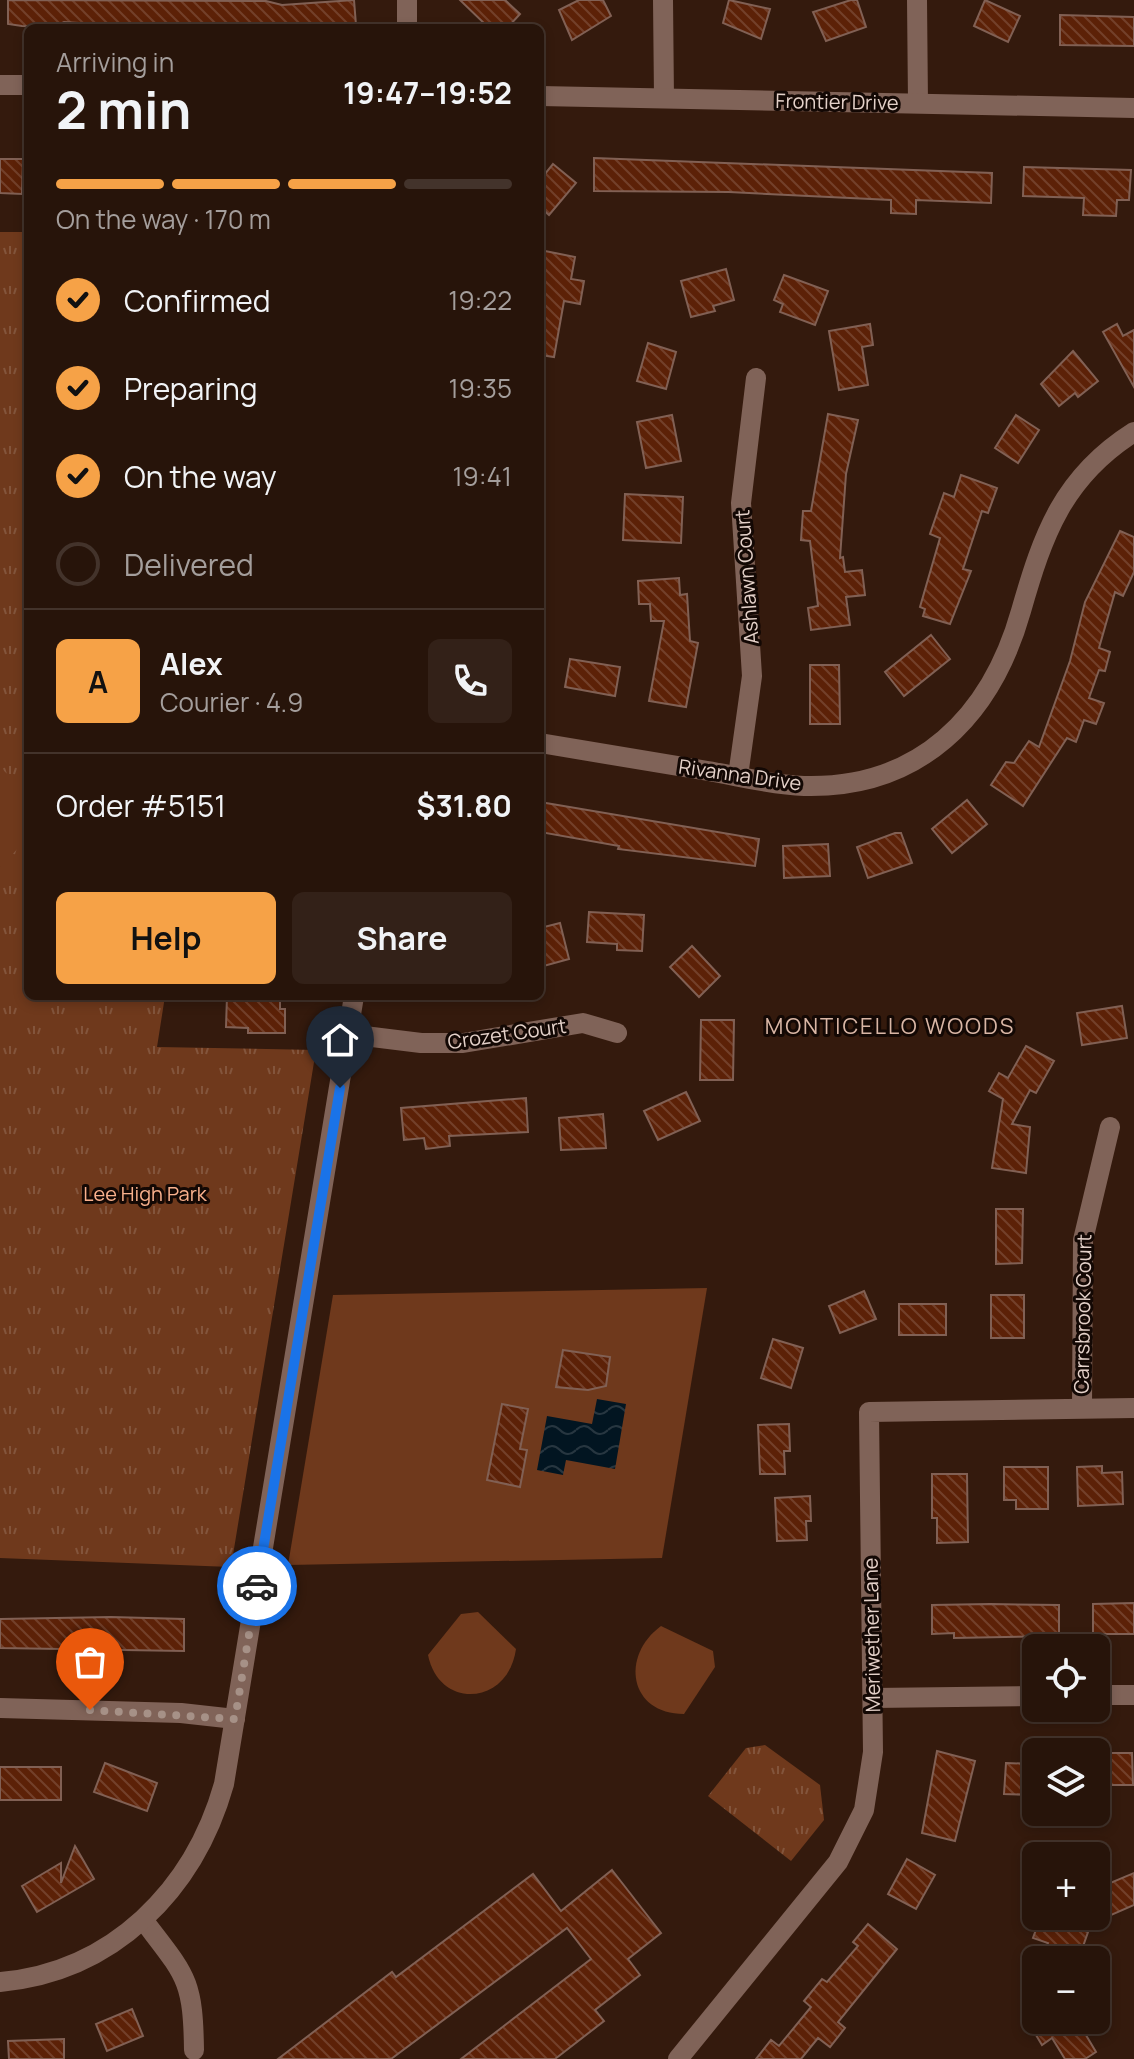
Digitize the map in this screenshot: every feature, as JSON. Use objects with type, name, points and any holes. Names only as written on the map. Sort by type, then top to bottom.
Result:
[{"type":"street","points":[[407,0],[407,24]]},
{"type":"street","points":[[663,0],[664,98]]},
{"type":"street","points":[[917,0],[918,103]]},
{"type":"street","points":[[0,85],[24,85]]},
{"type":"street","name":"Frontier Drive","points":[[544,96],[1134,108]]},
{"type":"street","name":"Ashlawn Court","points":[[738,776],[752,676],[741,503],[756,378]]},
{"type":"street","name":"Rivanna Drive","points":[[544,744],[802,786],[851,783],[904,766],[950,736],[980,703],[1000,669],[1039,548],[1061,504],[1094,462],[1134,432]]},
{"type":"street","points":[[0,1982],[62,1969],[102,1950],[144,1921],[173,1889],[207,1835],[224,1784],[353,1000]]},
{"type":"street","name":"Crozet Court","points":[[348,1034],[421,1043],[463,1043],[583,1023],[617,1033]]},
{"type":"street","name":"Carrsbrook Court","points":[[1082,1408],[1083,1240],[1110,1127]]},
{"type":"street","name":"Meriwether Lane","points":[[678,2059],[818,1889],[851,1840],[871,1779],[873,1698],[869,1412],[1134,1408]]},
{"type":"street","points":[[1110,1695],[1134,1695]]},
{"type":"street","points":[[873,1698],[1022,1696]]},
{"type":"street","points":[[0,1708],[181,1713],[235,1719]]},
{"type":"street","points":[[144,1921],[187,1981],[192,2001],[194,2050]]},
{"type":"green space","name":"Lee High Park","points":[[0,232],[24,232],[24,1000],[164,1000],[157,1047],[316,1050],[231,1567],[0,1558]]},
{"type":"green space","points":[[0,767],[24,790],[24,842],[0,867]]},
{"type":"green space","points":[[707,1288],[662,1558],[288,1565],[333,1295]]},
{"type":"green space","points":[[478,1612],[516,1649],[510,1668],[500,1682],[488,1690],[473,1694],[459,1692],[445,1685],[435,1673],[428,1655],[461,1614]]},
{"type":"green space","points":[[661,1626],[713,1651],[715,1667],[684,1714],[651,1704],[636,1681],[640,1652],[648,1638]]},
{"type":"green space","points":[[765,1745],[820,1785],[824,1820],[791,1861],[708,1796],[746,1748]]},
{"type":"water","points":[[597,1399],[626,1404],[615,1469],[566,1460],[563,1475],[537,1470],[547,1416],[592,1424]]},
{"type":"building","points":[[8,0],[266,1],[282,5],[354,0],[356,24],[64,22],[24,26],[8,24]]},
{"type":"building","points":[[460,0],[505,0],[520,14],[511,24],[485,24]]},
{"type":"building","points":[[579,0],[603,0],[611,16],[572,40],[559,10]]},
{"type":"building","points":[[729,0],[770,9],[761,39],[723,23]]},
{"type":"building","points":[[857,0],[866,27],[826,41],[813,12]]},
{"type":"building","points":[[985,0],[1020,16],[1008,42],[974,26]]},
{"type":"building","points":[[1060,15],[1134,17],[1134,46],[1060,45]]},
{"type":"building","points":[[594,158],[992,173],[991,203],[916,200],[916,214],[891,213],[891,200],[729,192],[594,191]]},
{"type":"building","points":[[0,159],[23,159],[22,194],[0,193]]},
{"type":"building","points":[[553,164],[576,183],[549,215],[544,211],[544,175]]},
{"type":"building","points":[[1024,167],[1131,170],[1129,200],[1117,200],[1116,216],[1083,215],[1084,198],[1023,196]]},
{"type":"building","points":[[544,251],[575,257],[571,279],[584,281],[580,304],[564,301],[554,357],[544,356]]},
{"type":"building","points":[[726,269],[734,300],[713,306],[715,311],[691,317],[681,281]]},
{"type":"building","points":[[784,275],[828,291],[815,325],[780,312],[783,304],[774,300]]},
{"type":"building","points":[[870,324],[873,345],[862,347],[868,385],[839,390],[829,331]]},
{"type":"building","points":[[1117,324],[1123,336],[1134,330],[1134,387],[1103,332]]},
{"type":"building","points":[[648,343],[676,352],[666,389],[637,381]]},
{"type":"building","points":[[1073,351],[1098,381],[1078,397],[1075,393],[1059,406],[1041,384]]},
{"type":"building","points":[[828,414],[858,420],[846,474],[840,558],[843,557],[845,572],[862,570],[865,595],[846,597],[850,625],[811,630],[808,608],[818,606],[810,541],[801,540],[803,511],[811,511]]},
{"type":"building","points":[[672,415],[681,461],[646,468],[637,422]]},
{"type":"building","points":[[1016,415],[1039,430],[1018,463],[995,448]]},
{"type":"building","points":[[961,475],[997,488],[988,513],[982,511],[963,569],[971,571],[950,624],[923,616],[925,609],[920,607],[940,538],[930,534],[944,493],[954,497]]},
{"type":"building","points":[[625,494],[683,497],[681,543],[623,540]]},
{"type":"building","points":[[1120,531],[1134,537],[1134,572],[1123,596],[1115,592],[1099,648],[1110,652],[1105,671],[1099,670],[1089,698],[1104,703],[1096,724],[1084,720],[1076,742],[1067,738],[1023,806],[991,785],[1006,762],[1014,763],[1029,741],[1039,747],[1070,661],[1085,602]]},
{"type":"building","points":[[679,578],[680,595],[687,594],[690,641],[698,643],[686,707],[649,701],[664,621],[651,621],[650,604],[639,604],[638,581]]},
{"type":"building","points":[[931,635],[950,659],[904,696],[885,672]]},
{"type":"building","points":[[570,659],[620,667],[615,696],[565,687]]},
{"type":"building","points":[[810,665],[839,665],[840,724],[810,724]]},
{"type":"building","points":[[967,800],[987,824],[952,853],[932,829]]},
{"type":"building","points":[[544,803],[759,839],[755,866],[618,849],[619,846],[544,833]]},
{"type":"building","points":[[901,833],[912,863],[868,878],[857,847]]},
{"type":"building","points":[[828,844],[830,876],[784,878],[783,846]]},
{"type":"building","points":[[589,912],[644,915],[642,951],[617,950],[617,944],[587,942]]},
{"type":"building","points":[[560,923],[569,959],[544,966],[544,927]]},
{"type":"building","points":[[692,946],[720,976],[699,997],[670,967]]},
{"type":"building","points":[[227,1000],[280,1000],[280,1009],[285,1009],[285,1033],[248,1033],[248,1028],[226,1027]]},
{"type":"building","points":[[1122,1006],[1127,1038],[1082,1045],[1077,1013]]},
{"type":"building","points":[[701,1020],[734,1020],[733,1080],[700,1080]]},
{"type":"building","points":[[1026,1046],[1054,1061],[1036,1093],[1030,1090],[1012,1124],[1030,1127],[1026,1173],[992,1168],[1003,1099],[989,1091],[999,1073],[1008,1078]]},
{"type":"building","points":[[686,1092],[700,1121],[658,1140],[644,1111]]},
{"type":"building","points":[[526,1098],[528,1132],[449,1136],[450,1146],[426,1149],[424,1138],[404,1140],[401,1108]]},
{"type":"building","points":[[603,1114],[606,1148],[561,1150],[559,1118]]},
{"type":"building","points":[[996,1209],[1023,1209],[1022,1263],[996,1264]]},
{"type":"building","points":[[864,1291],[876,1319],[840,1333],[829,1306]]},
{"type":"building","points":[[991,1295],[1024,1295],[1024,1338],[991,1338]]},
{"type":"building","points":[[899,1304],[946,1304],[946,1335],[899,1335]]},
{"type":"building","points":[[773,1339],[803,1348],[791,1388],[761,1378]]},
{"type":"building","points":[[563,1350],[610,1357],[606,1386],[588,1390],[556,1387]]},
{"type":"building","points":[[502,1404],[528,1409],[520,1449],[527,1450],[520,1487],[487,1480]]},
{"type":"building","points":[[789,1424],[790,1451],[784,1451],[785,1474],[760,1474],[758,1425]]},
{"type":"building","points":[[1102,1466],[1102,1473],[1122,1472],[1123,1504],[1078,1506],[1077,1467]]},
{"type":"building","points":[[1004,1467],[1048,1467],[1048,1509],[1016,1509],[1016,1500],[1004,1500]]},
{"type":"building","points":[[932,1474],[967,1474],[968,1542],[937,1543],[937,1518],[932,1518]]},
{"type":"building","points":[[810,1496],[811,1521],[806,1521],[807,1540],[777,1541],[775,1498]]},
{"type":"building","points":[[1134,1603],[1134,1634],[1093,1634],[1093,1604]]},
{"type":"building","points":[[932,1605],[1059,1605],[1059,1634],[954,1638],[954,1633],[932,1634]]},
{"type":"building","points":[[0,1619],[184,1619],[184,1651],[0,1648]]},
{"type":"building","points":[[937,1751],[975,1761],[955,1841],[922,1833]]},
{"type":"building","points":[[1110,1753],[1132,1753],[1133,1785],[1110,1785]]},
{"type":"building","points":[[105,1763],[157,1783],[147,1811],[94,1792]]},
{"type":"building","points":[[1006,1763],[1022,1764],[1022,1795],[1004,1794]]},
{"type":"building","points":[[0,1767],[61,1767],[61,1800],[0,1800]]},
{"type":"building","points":[[75,1846],[94,1879],[37,1912],[22,1886],[61,1863],[61,1883]]},
{"type":"building","points":[[907,1859],[935,1875],[916,1909],[888,1894]]},
{"type":"building","points":[[612,1870],[661,1933],[628,1959],[640,1975],[595,2010],[604,2021],[555,2059],[461,2059],[591,1959],[567,1928],[391,2059],[278,2059],[392,1972],[396,1977],[533,1874],[561,1911]]},
{"type":"building","points":[[1134,1873],[1134,1905],[1110,1916],[1110,1883]]},
{"type":"building","points":[[868,1924],[897,1949],[838,2022],[845,2028],[830,2047],[818,2038],[801,2059],[756,2059],[771,2040],[779,2046],[811,2007],[804,2001],[822,1979],[827,1982],[858,1946],[853,1942]]},
{"type":"building","points":[[1036,1930],[1088,1932],[1083,1946],[1047,1946],[1048,1943],[1033,1938]]},
{"type":"building","points":[[132,2009],[143,2036],[107,2051],[96,2024]]},
{"type":"building","points":[[1035,2034],[1085,2034],[1096,2052],[1085,2059],[1065,2059],[1052,2038],[1042,2045]]},
{"type":"building","points":[[64,2039],[64,2059],[9,2059],[8,2041]]},
{"type":"way so far","points":[[90,1710],[181,1713],[235,1719],[257,1586]]},
{"type":"district","name":"MONTICELLO WOODS","points":[[890,1026]]},
{"type":"route","points":[[257,1586],[340,1088]]}]
